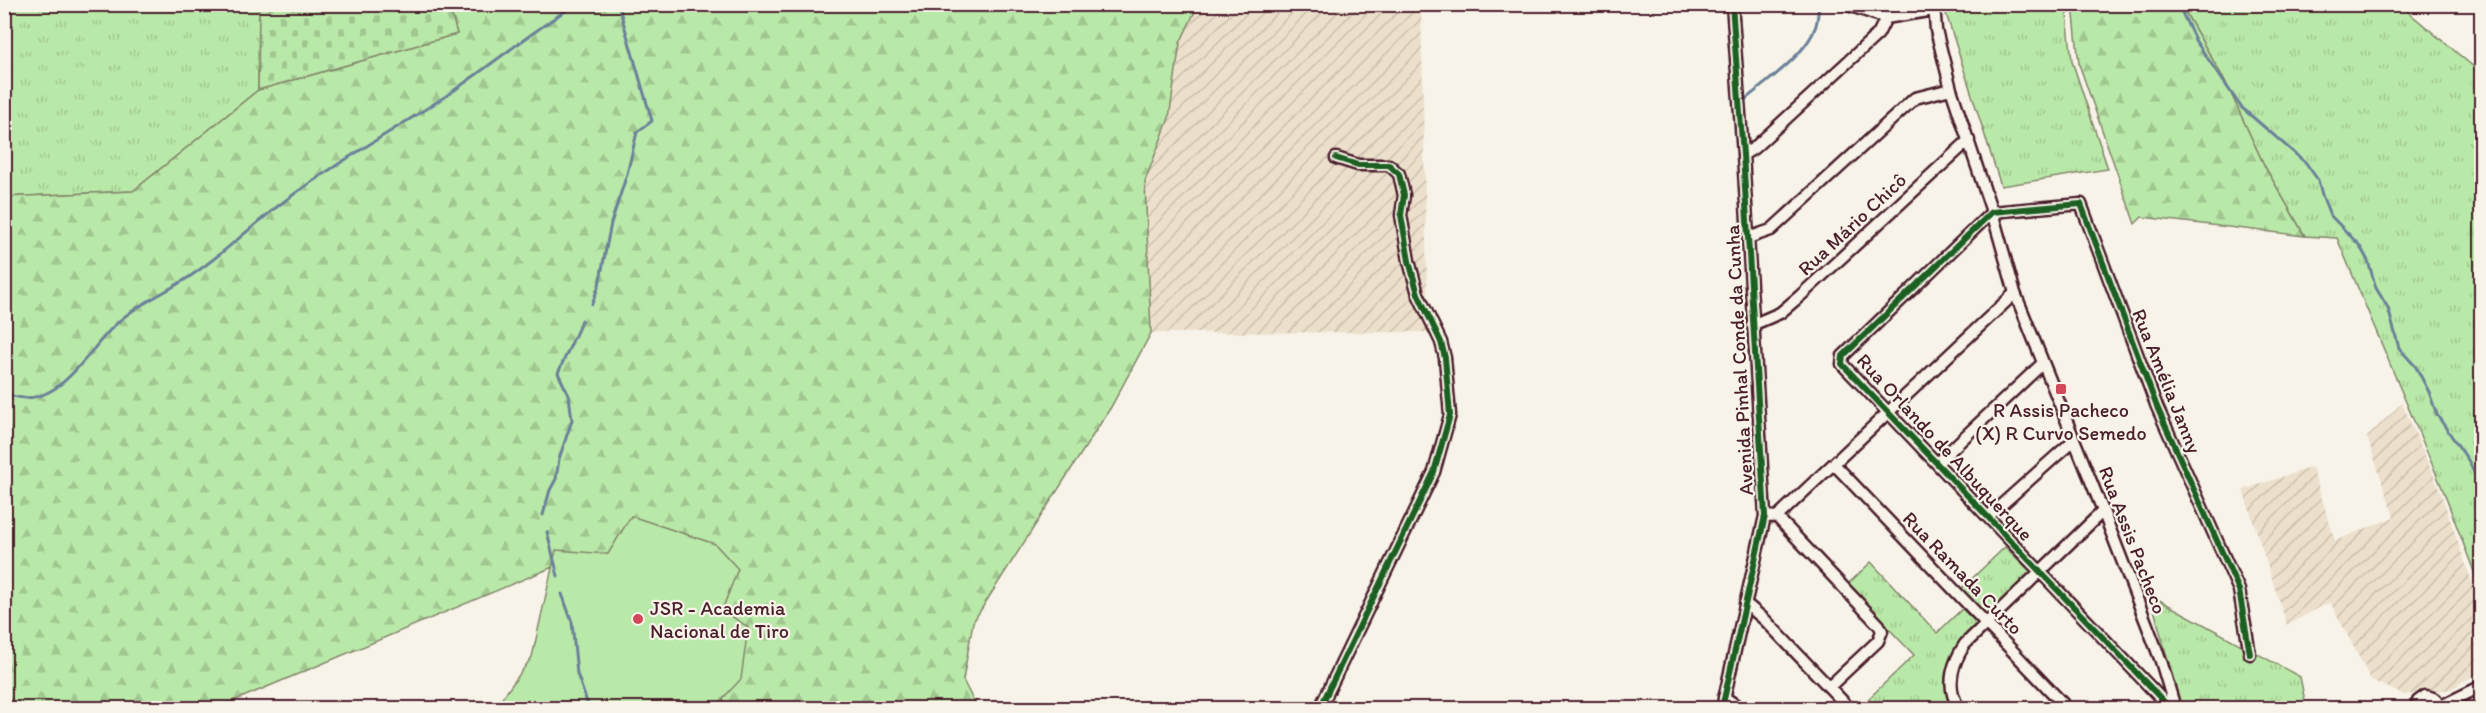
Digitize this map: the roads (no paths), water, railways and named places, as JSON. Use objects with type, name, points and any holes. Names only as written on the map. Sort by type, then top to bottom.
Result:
[{"type":"street","name":"Avenida Pinhal Conde da Cunha","points":[[1723,703],[1765,516],[1732,4]]},
{"type":"street","points":[[1845,4],[1886,18],[1934,8]]},
{"type":"street","name":"Rua Assis Pacheco","points":[[1934,8],[1936,30],[1951,89],[1992,212],[2015,293],[2161,661],[2175,708]]},
{"type":"street","points":[[1743,155],[1755,148],[1878,34],[1886,18]]},
{"type":"street","points":[[1748,238],[1771,230],[1915,98],[1951,89]]},
{"type":"street","name":"Rua Mário Chicô","points":[[1752,325],[1780,313],[1800,296],[1969,140]]},
{"type":"street","points":[[1320,708],[1434,472],[1450,415],[1443,350],[1418,294],[1409,261],[1401,215],[1404,195],[1399,174],[1389,165],[1358,165],[1336,158]]},
{"type":"street","name":"Rua Amélia Janny","points":[[1992,212],[2081,204],[2157,407],[2239,590],[2250,654]]},
{"type":"street","name":"Rua Orlando de Albuquerque","points":[[1992,212],[1843,356],[1842,364],[2170,708]]},
{"type":"street","points":[[1777,517],[2015,293]]},
{"type":"street","points":[[1937,463],[2042,364]]},
{"type":"street","points":[[1989,516],[2074,440]]},
{"type":"street","name":"Rua Ramada Curto","points":[[1834,464],[2067,708]]},
{"type":"street","points":[[1959,708],[1952,693],[1951,679],[1954,661],[1965,644],[2103,511]]},
{"type":"street","points":[[1765,516],[1777,517],[1882,631],[1878,641],[1829,687]]},
{"type":"street","points":[[1745,603],[1765,620],[1849,708]]},
{"type":"street","points":[[2416,708],[2418,701],[2425,696],[2433,697],[2439,703],[2439,708],[2481,686]]},
{"type":"street","points":[[1723,703],[1740,708]]},
{"type":"waterway","points":[[4,393],[24,398],[42,395],[58,386],[128,314],[199,270],[305,186],[446,96],[576,4]]},
{"type":"waterway","points":[[592,304],[599,285],[611,223],[627,174],[637,132],[652,121],[618,4]]},
{"type":"waterway","points":[[1741,103],[1803,48],[1815,28],[1819,4]]},
{"type":"waterway","points":[[2178,4],[2195,40],[2241,107],[2306,163],[2318,180],[2330,215],[2360,246],[2368,261],[2376,288],[2388,308],[2399,348],[2416,367],[2429,392],[2437,415],[2468,460],[2482,489]]},
{"type":"waterway","points":[[543,515],[550,490],[556,479],[559,459],[572,420],[569,396],[558,373],[582,320]]},
{"type":"waterway","points":[[547,532],[558,576]]},
{"type":"waterway","points":[[562,594],[572,622],[577,674],[589,708]]},
{"type":"place","name":"R Assis Pacheco (X) R Curvo Semedo","points":[[2061,389]]},
{"type":"place","name":"JSR - Academia Nacional de Tiro","points":[[638,619]]}]
